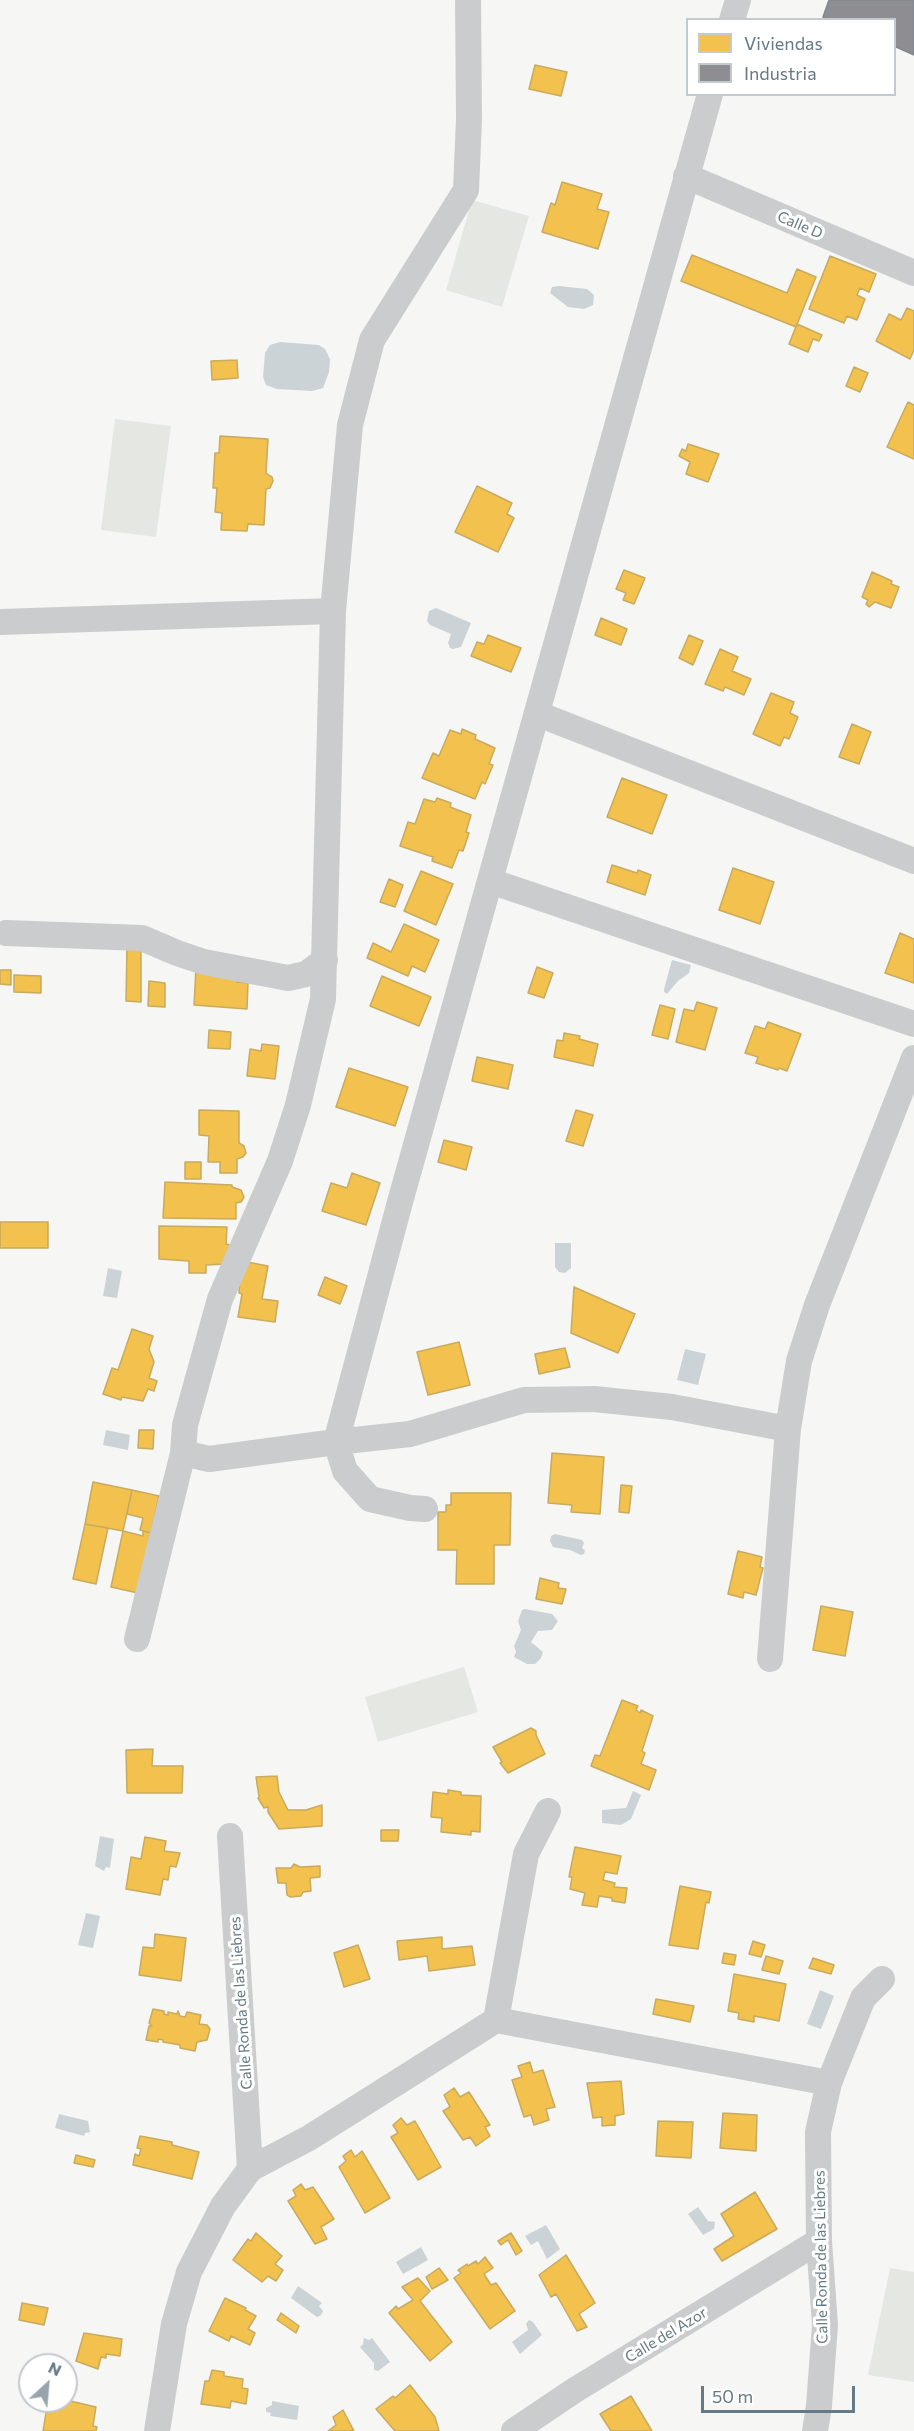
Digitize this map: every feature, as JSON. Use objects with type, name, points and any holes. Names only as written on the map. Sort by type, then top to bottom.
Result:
[{"type":"street","points":[[137,1639],[183,1453],[185,1425],[220,1299],[280,1161],[298,1105],[323,999],[333,612],[350,425],[372,340],[466,190],[469,119],[468,0]]},
{"type":"street","points":[[733,18],[738,0]]},
{"type":"street","points":[[425,1509],[370,1499],[345,1471],[336,1442],[399,1202],[538,714],[709,96]]},
{"type":"street","name":"Calle D","points":[[686,176],[914,273]]},
{"type":"street","points":[[0,622],[333,612]]},
{"type":"street","points":[[538,714],[914,861]]},
{"type":"street","points":[[490,881],[914,1024]]},
{"type":"street","points":[[6,933],[142,938],[204,962],[288,978],[306,974],[325,960]]},
{"type":"street","points":[[770,1659],[788,1430],[800,1361],[817,1305],[914,1058]]},
{"type":"street","points":[[183,1453],[209,1458],[410,1434],[524,1400],[594,1399],[672,1407],[788,1430]]},
{"type":"street","points":[[496,2020],[526,1854],[548,1811]]},
{"type":"street","name":"Calle Ronda de las Liebres","points":[[230,1836],[250,2169]]},
{"type":"street","name":"Calle Ronda de las Liebres","points":[[815,2431],[825,2325],[819,2241],[818,2132],[829,2083],[863,1998],[882,1979]]},
{"type":"street","points":[[157,2431],[174,2324],[189,2272],[223,2206],[250,2169],[309,2138],[496,2020],[829,2083]]},
{"type":"street","name":"Calle del Azor","points":[[514,2431],[575,2390],[819,2241]]},
{"type":"shaded area","points":[[472,200],[529,216],[502,307],[446,290]]},
{"type":"shaded area","points":[[552,287],[587,289],[594,295],[593,305],[584,309],[568,307],[550,293]]},
{"type":"shaded area","points":[[280,342],[319,345],[325,349],[330,359],[329,372],[323,388],[312,391],[277,389],[266,385],[263,377],[265,353],[270,345]]},
{"type":"shaded area","points":[[115,419],[171,426],[156,537],[101,530]]},
{"type":"shaded area","points":[[436,608],[471,623],[461,647],[450,648],[448,643],[451,634],[430,625],[427,621],[429,611]]},
{"type":"shaded area","points":[[672,960],[691,965],[689,973],[678,981],[667,994],[664,989]]},
{"type":"shaded area","points":[[555,1243],[571,1243],[571,1268],[565,1273],[559,1272],[555,1267]]},
{"type":"shaded area","points":[[108,1268],[122,1271],[117,1298],[103,1296]]},
{"type":"shaded area","points":[[685,1349],[706,1354],[698,1385],[677,1380]]},
{"type":"shaded area","points":[[106,1430],[130,1435],[128,1450],[103,1445]]},
{"type":"shaded area","points":[[555,1534],[582,1540],[584,1554],[553,1547],[550,1541],[551,1536]]},
{"type":"shaded area","points":[[522,1610],[552,1614],[558,1621],[552,1630],[538,1631],[531,1642],[543,1652],[535,1664],[527,1664],[514,1657],[516,1652],[514,1646],[521,1630],[518,1621]]},
{"type":"shaded area","points":[[464,1667],[478,1712],[378,1742],[365,1697]]},
{"type":"shaded area","points":[[633,1791],[641,1795],[631,1819],[621,1825],[602,1823],[602,1810],[626,1808]]},
{"type":"shaded area","points":[[100,1836],[114,1839],[110,1868],[106,1867],[104,1871],[95,1866]]},
{"type":"shaded area","points":[[86,1913],[100,1916],[93,1948],[78,1945]]},
{"type":"shaded area","points":[[820,1990],[834,1996],[821,2029],[807,2024]]},
{"type":"shaded area","points":[[59,2114],[88,2121],[90,2132],[85,2133],[84,2136],[55,2128]]},
{"type":"shaded area","points":[[698,2207],[708,2221],[715,2222],[714,2229],[703,2235],[688,2214]]},
{"type":"shaded area","points":[[546,2225],[560,2249],[547,2259],[538,2241],[531,2245],[525,2236]]},
{"type":"shaded area","points":[[421,2247],[428,2260],[403,2274],[396,2262]]},
{"type":"shaded area","points":[[890,2268],[914,2272],[914,2382],[868,2375]]},
{"type":"shaded area","points":[[298,2286],[322,2303],[319,2306],[323,2311],[321,2315],[317,2317],[291,2298]]},
{"type":"shaded area","points":[[529,2320],[542,2335],[520,2354],[512,2342],[528,2330],[526,2324]]},
{"type":"shaded area","points":[[364,2338],[369,2340],[372,2338],[390,2362],[378,2371],[374,2370],[374,2363],[360,2347]]},
{"type":"shaded area","points":[[272,2401],[299,2406],[297,2420],[270,2416],[271,2413],[266,2412],[266,2408],[272,2405]]},
{"type":"building: Viviendas","points":[[535,65],[567,72],[561,96],[529,89]]},
{"type":"building: Viviendas","points":[[562,182],[602,194],[597,209],[609,212],[598,249],[542,232],[551,203],[555,205]]},
{"type":"building: Viviendas","points":[[692,255],[787,293],[797,269],[816,277],[796,327],[681,281]]},
{"type":"building: Viviendas","points":[[830,256],[876,274],[869,292],[860,288],[857,295],[865,299],[857,320],[847,316],[844,323],[809,309]]},
{"type":"building: Viviendas","points":[[907,308],[914,311],[914,350],[910,359],[876,341],[889,314],[901,320]]},
{"type":"building: Viviendas","points":[[797,324],[822,335],[819,341],[813,339],[808,352],[789,344]]},
{"type":"building: Viviendas","points":[[237,360],[238,378],[212,380],[211,361]]},
{"type":"building: Viviendas","points":[[854,367],[868,373],[860,392],[846,386]]},
{"type":"building: Viviendas","points":[[908,402],[914,405],[914,459],[887,447]]},
{"type":"building: Viviendas","points":[[220,436],[268,439],[266,473],[272,477],[273,481],[270,488],[266,489],[264,525],[248,524],[247,531],[221,530],[222,513],[215,512],[217,488],[213,488],[215,453],[219,453]]},
{"type":"building: Viviendas","points":[[688,444],[719,454],[708,482],[686,474],[690,462],[679,456],[682,449],[686,451]]},
{"type":"building: Viviendas","points":[[477,486],[512,503],[507,514],[514,518],[498,552],[455,532]]},
{"type":"building: Viviendas","points":[[624,570],[645,578],[634,604],[623,600],[626,593],[616,589]]},
{"type":"building: Viviendas","points":[[872,572],[892,581],[891,584],[899,587],[891,608],[875,602],[869,607],[866,604],[868,600],[862,597]]},
{"type":"building: Viviendas","points":[[601,618],[627,629],[621,645],[595,635]]},
{"type":"building: Viviendas","points":[[488,635],[521,648],[511,672],[471,656],[477,642],[484,644]]},
{"type":"building: Viviendas","points":[[689,635],[703,641],[693,665],[679,658]]},
{"type":"building: Viviendas","points":[[720,649],[738,657],[732,671],[751,679],[744,695],[725,687],[723,691],[705,684]]},
{"type":"building: Viviendas","points":[[771,693],[794,702],[790,713],[798,717],[789,739],[784,737],[780,746],[753,734]]},
{"type":"building: Viviendas","points":[[852,724],[871,732],[859,764],[839,757]]},
{"type":"building: Viviendas","points":[[462,729],[476,735],[475,739],[495,748],[489,764],[493,765],[485,784],[482,782],[475,799],[422,778],[433,753],[439,756],[450,730],[461,734]]},
{"type":"building: Viviendas","points":[[622,778],[667,795],[652,834],[607,817]]},
{"type":"building: Viviendas","points":[[437,798],[451,803],[450,807],[471,815],[466,832],[469,833],[463,851],[459,850],[452,868],[432,861],[433,857],[400,846],[408,822],[415,824],[424,799],[435,802]]},
{"type":"building: Viviendas","points":[[612,865],[651,875],[645,895],[607,882]]},
{"type":"building: Viviendas","points":[[733,868],[774,882],[760,924],[719,910]]},
{"type":"building: Viviendas","points":[[421,871],[453,884],[436,925],[404,911]]},
{"type":"building: Viviendas","points":[[389,879],[403,885],[395,907],[380,902]]},
{"type":"building: Viviendas","points":[[404,924],[439,940],[425,972],[412,966],[408,976],[367,958],[373,943],[391,952]]},
{"type":"building: Viviendas","points":[[900,933],[914,939],[914,983],[885,973]]},
{"type":"building: Viviendas","points":[[127,945],[141,945],[141,1002],[126,1001]]},
{"type":"building: Viviendas","points":[[537,967],[553,973],[544,998],[528,993]]},
{"type":"building: Viviendas","points":[[196,968],[238,970],[237,982],[248,983],[247,1009],[194,1005]]},
{"type":"building: Viviendas","points":[[0,970],[11,970],[11,985],[0,984]]},
{"type":"building: Viviendas","points":[[14,975],[41,976],[41,993],[14,992]]},
{"type":"building: Viviendas","points":[[382,976],[431,997],[419,1026],[370,1006]]},
{"type":"building: Viviendas","points":[[149,981],[165,983],[165,1007],[148,1006]]},
{"type":"building: Viviendas","points":[[697,1002],[717,1008],[705,1050],[676,1042],[684,1009],[694,1011]]},
{"type":"building: Viviendas","points":[[660,1005],[675,1009],[668,1039],[652,1035]]},
{"type":"building: Viviendas","points":[[768,1022],[801,1034],[787,1071],[756,1063],[758,1057],[745,1053],[755,1026],[765,1029]]},
{"type":"building: Viviendas","points":[[209,1030],[231,1032],[230,1049],[208,1048]]},
{"type":"building: Viviendas","points":[[564,1033],[580,1036],[579,1039],[598,1044],[593,1066],[554,1057],[557,1040],[563,1041]]},
{"type":"building: Viviendas","points":[[262,1044],[279,1046],[275,1079],[247,1076],[250,1049],[261,1051]]},
{"type":"building: Viviendas","points":[[477,1057],[513,1065],[508,1089],[472,1081]]},
{"type":"building: Viviendas","points":[[349,1068],[408,1087],[395,1126],[336,1107]]},
{"type":"building: Viviendas","points":[[199,1110],[239,1111],[239,1143],[244,1146],[246,1153],[237,1159],[237,1173],[220,1173],[220,1162],[208,1162],[209,1136],[199,1135]]},
{"type":"building: Viviendas","points":[[576,1110],[593,1115],[583,1146],[566,1141]]},
{"type":"building: Viviendas","points":[[444,1140],[472,1147],[466,1170],[438,1162]]},
{"type":"building: Viviendas","points":[[185,1162],[201,1162],[201,1179],[185,1179]]},
{"type":"building: Viviendas","points":[[352,1173],[380,1183],[366,1225],[322,1211],[331,1183],[347,1188]]},
{"type":"building: Viviendas","points":[[165,1182],[232,1185],[241,1190],[244,1197],[241,1202],[236,1203],[236,1219],[163,1218]]},
{"type":"building: Viviendas","points":[[0,1222],[48,1222],[48,1248],[0,1248]]},
{"type":"building: Viviendas","points":[[159,1226],[227,1227],[226,1244],[230,1245],[226,1264],[206,1265],[206,1273],[189,1273],[189,1261],[159,1259]]},
{"type":"building: Viviendas","points":[[247,1262],[268,1266],[262,1299],[278,1301],[275,1322],[238,1317],[242,1294],[239,1293],[240,1279]]},
{"type":"building: Viviendas","points":[[325,1277],[347,1286],[340,1304],[318,1295]]},
{"type":"building: Viviendas","points":[[574,1287],[635,1314],[618,1353],[571,1333]]},
{"type":"building: Viviendas","points":[[132,1329],[153,1336],[149,1349],[154,1362],[149,1378],[157,1381],[154,1391],[148,1389],[143,1401],[122,1397],[121,1400],[103,1394],[112,1368],[118,1370]]},
{"type":"building: Viviendas","points":[[459,1342],[470,1385],[428,1395],[417,1352]]},
{"type":"building: Viviendas","points":[[565,1348],[570,1367],[539,1374],[535,1354]]},
{"type":"building: Viviendas","points":[[139,1430],[154,1430],[153,1449],[138,1448]]},
{"type":"building: Viviendas","points":[[552,1453],[604,1457],[600,1514],[571,1512],[572,1505],[548,1503]]},
{"type":"building: Viviendas","points":[[93,1482],[132,1490],[123,1531],[85,1524]]},
{"type":"building: Viviendas","points":[[621,1485],[632,1486],[629,1513],[619,1512]]},
{"type":"building: Viviendas","points":[[132,1490],[159,1496],[151,1533],[140,1530],[143,1518],[127,1514]]},
{"type":"building: Viviendas","points":[[451,1493],[511,1493],[510,1545],[494,1545],[494,1584],[456,1584],[457,1550],[438,1550],[438,1512],[446,1512],[446,1505],[451,1505]]},
{"type":"building: Viviendas","points":[[85,1524],[108,1528],[96,1584],[73,1579]]},
{"type":"building: Viviendas","points":[[123,1531],[143,1536],[143,1531],[151,1533],[138,1593],[111,1587]]},
{"type":"building: Viviendas","points":[[738,1551],[762,1557],[760,1567],[763,1568],[756,1595],[744,1592],[743,1598],[728,1594]]},
{"type":"building: Viviendas","points":[[540,1578],[559,1583],[558,1588],[566,1589],[562,1604],[536,1599]]},
{"type":"building: Viviendas","points":[[821,1606],[853,1612],[845,1656],[813,1650]]},
{"type":"building: Viviendas","points":[[622,1700],[638,1706],[636,1710],[640,1713],[641,1710],[653,1716],[642,1751],[645,1753],[641,1764],[656,1770],[649,1790],[591,1766],[595,1755],[600,1756]]},
{"type":"building: Viviendas","points":[[531,1728],[536,1731],[545,1754],[508,1773],[500,1763],[502,1762],[493,1747]]},
{"type":"building: Viviendas","points":[[153,1749],[152,1766],[183,1766],[182,1793],[127,1793],[126,1750]]},
{"type":"building: Viviendas","points":[[277,1776],[279,1792],[288,1810],[306,1810],[322,1805],[322,1826],[279,1829],[268,1812],[268,1807],[264,1808],[258,1798],[256,1777]]},
{"type":"building: Viviendas","points":[[448,1790],[461,1792],[461,1795],[481,1796],[480,1832],[471,1831],[471,1835],[441,1832],[442,1818],[431,1817],[433,1792],[448,1794]]},
{"type":"building: Viviendas","points":[[381,1830],[399,1830],[398,1841],[381,1841]]},
{"type":"building: Viviendas","points":[[145,1837],[166,1841],[164,1851],[180,1853],[176,1867],[170,1866],[168,1880],[163,1879],[160,1895],[126,1889],[131,1857],[141,1859]]},
{"type":"building: Viviendas","points":[[575,1847],[621,1856],[617,1874],[605,1872],[603,1880],[615,1883],[614,1887],[627,1888],[625,1903],[599,1896],[597,1907],[582,1905],[585,1893],[570,1889],[572,1877],[569,1877]]},
{"type":"building: Viviendas","points":[[294,1864],[300,1867],[320,1866],[320,1877],[310,1878],[311,1891],[303,1892],[301,1896],[290,1897],[287,1895],[286,1883],[278,1883],[276,1868],[291,1868]]},
{"type":"building: Viviendas","points":[[680,1886],[711,1892],[709,1903],[706,1902],[698,1949],[669,1945]]},
{"type":"building: Viviendas","points":[[155,1934],[186,1938],[181,1981],[139,1975],[143,1947],[154,1948]]},
{"type":"building: Viviendas","points":[[442,1937],[442,1949],[472,1946],[475,1965],[429,1971],[427,1956],[399,1960],[397,1941]]},
{"type":"building: Viviendas","points":[[753,1941],[765,1945],[761,1957],[749,1954]]},
{"type":"building: Viviendas","points":[[358,1945],[370,1979],[344,1987],[334,1953]]},
{"type":"building: Viviendas","points":[[724,1953],[736,1955],[734,1965],[722,1963]]},
{"type":"building: Viviendas","points":[[766,1956],[783,1961],[779,1974],[762,1970]]},
{"type":"building: Viviendas","points":[[813,1958],[834,1965],[831,1974],[809,1968]]},
{"type":"building: Viviendas","points":[[734,1974],[786,1984],[779,2021],[754,2016],[754,2022],[738,2019],[739,2013],[728,2011]]},
{"type":"building: Viviendas","points":[[656,1999],[694,2006],[690,2022],[653,2014]]},
{"type":"building: Viviendas","points":[[153,2009],[164,2011],[164,2014],[168,2015],[168,2012],[177,2014],[178,2011],[180,2016],[185,2017],[187,2012],[201,2015],[199,2024],[207,2025],[210,2029],[207,2040],[197,2042],[195,2051],[180,2048],[180,2045],[163,2042],[163,2040],[158,2039],[158,2042],[146,2040],[149,2026],[152,2026],[149,2023]]},
{"type":"building: Viviendas","points":[[530,2062],[533,2073],[543,2070],[555,2107],[546,2109],[549,2120],[534,2125],[531,2115],[524,2117],[512,2080],[522,2077],[518,2066]]},
{"type":"building: Viviendas","points":[[621,2081],[624,2114],[615,2116],[615,2125],[602,2126],[602,2117],[593,2118],[587,2083]]},
{"type":"building: Viviendas","points":[[454,2088],[460,2097],[469,2092],[490,2125],[485,2127],[490,2136],[476,2146],[470,2137],[463,2140],[443,2111],[450,2107],[444,2095]]},
{"type":"building: Viviendas","points":[[723,2113],[757,2115],[756,2151],[720,2148]]},
{"type":"building: Viviendas","points":[[401,2118],[407,2125],[415,2121],[441,2167],[418,2180],[391,2137],[398,2133],[393,2125]]},
{"type":"building: Viviendas","points":[[658,2121],[693,2122],[691,2158],[656,2156]]},
{"type":"building: Viviendas","points":[[140,2136],[172,2142],[172,2145],[199,2152],[192,2179],[133,2165],[135,2154],[139,2156],[141,2149],[137,2148]]},
{"type":"building: Viviendas","points":[[351,2150],[355,2157],[362,2151],[390,2198],[365,2213],[339,2167],[346,2161],[343,2156]]},
{"type":"building: Viviendas","points":[[76,2155],[95,2160],[93,2167],[74,2163]]},
{"type":"building: Viviendas","points":[[301,2184],[305,2190],[313,2187],[334,2219],[321,2227],[327,2239],[315,2244],[288,2201],[296,2196],[293,2190]]},
{"type":"building: Viviendas","points":[[755,2192],[777,2229],[722,2261],[714,2249],[734,2236],[721,2214]]},
{"type":"building: Viviendas","points":[[256,2233],[282,2256],[275,2264],[283,2270],[276,2281],[268,2276],[262,2282],[233,2260],[248,2239],[251,2241]]},
{"type":"building: Viviendas","points":[[511,2233],[522,2251],[516,2255],[508,2240],[501,2245],[498,2241]]},
{"type":"building: Viviendas","points":[[566,2255],[595,2303],[579,2314],[587,2327],[577,2331],[556,2294],[551,2297],[539,2275]]},
{"type":"building: Viviendas","points":[[485,2257],[493,2268],[484,2274],[491,2285],[496,2283],[515,2311],[490,2329],[454,2278],[461,2273],[458,2270],[476,2261],[478,2264]]},
{"type":"building: Viviendas","points":[[439,2268],[448,2280],[432,2289],[426,2277]]},
{"type":"building: Viviendas","points":[[418,2278],[430,2291],[420,2301],[452,2342],[430,2361],[389,2313],[396,2306],[398,2309],[413,2300],[402,2287]]},
{"type":"building: Viviendas","points":[[225,2298],[246,2308],[245,2310],[256,2316],[248,2329],[255,2333],[250,2345],[231,2336],[229,2341],[209,2331]]},
{"type":"building: Viviendas","points":[[22,2303],[48,2308],[44,2325],[19,2320]]},
{"type":"building: Viviendas","points":[[281,2313],[299,2326],[296,2333],[277,2320]]},
{"type":"building: Viviendas","points":[[84,2333],[122,2339],[120,2356],[106,2354],[106,2358],[101,2357],[98,2369],[78,2362]]},
{"type":"building: Viviendas","points":[[212,2370],[224,2372],[224,2376],[243,2379],[242,2388],[248,2389],[246,2404],[231,2401],[230,2408],[201,2404],[205,2381],[209,2381]]},
{"type":"building: Viviendas","points":[[410,2385],[435,2417],[439,2431],[395,2431],[376,2409],[393,2396],[395,2398]]},
{"type":"building: Viviendas","points":[[631,2396],[652,2431],[611,2431],[600,2414]]},
{"type":"building: Viviendas","points":[[78,2403],[96,2407],[93,2426],[97,2427],[96,2431],[43,2431],[46,2413],[78,2413]]},
{"type":"building: Viviendas","points":[[343,2410],[354,2431],[328,2431],[336,2425],[333,2417]]},
{"type":"building: Industria","points":[[829,0],[914,0],[914,55],[896,47],[896,18],[823,17]]}]
